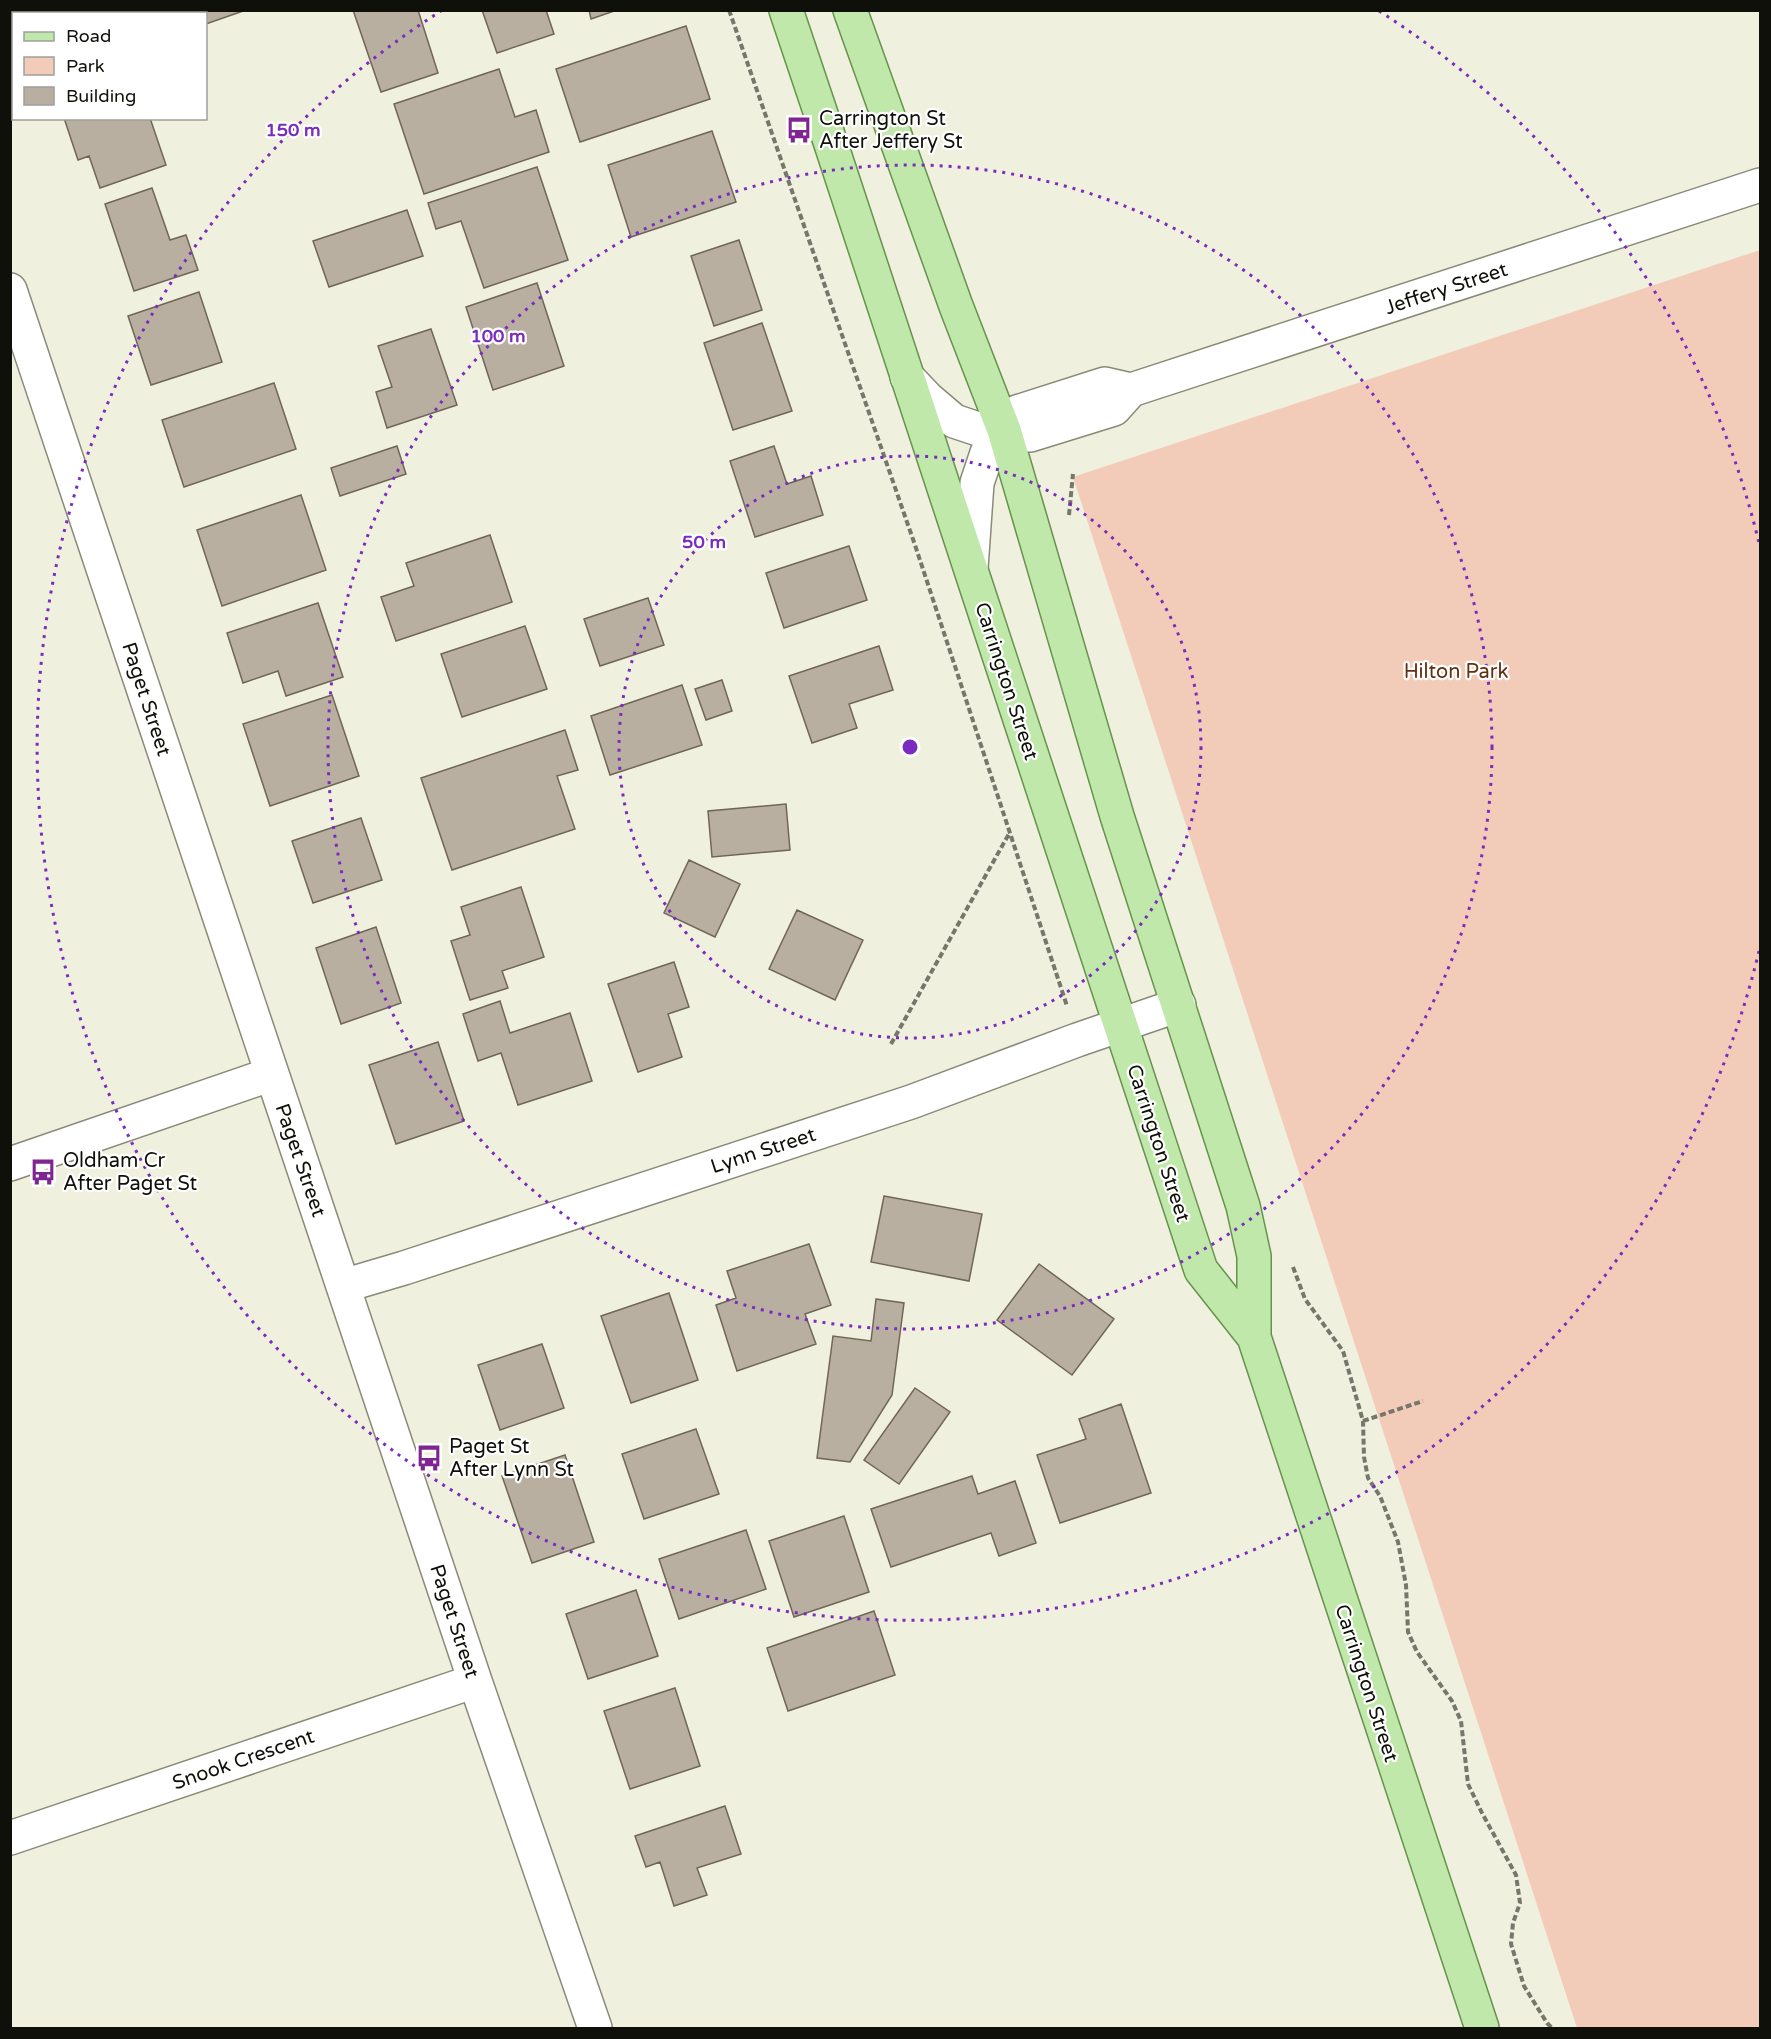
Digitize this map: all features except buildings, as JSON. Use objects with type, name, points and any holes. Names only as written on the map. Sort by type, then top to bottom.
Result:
[{"type":"main road","name":"Carrington Street","points":[[786,10],[1201,1270],[1254,1337]]},
{"type":"main road","name":"Carrington Street","points":[[850,10],[956,306],[1004,430],[1114,805],[1243,1206],[1254,1256],[1254,1337],[1482,2028]]},
{"type":"street","name":"Jeffery Street","points":[[907,377],[954,421],[978,429],[1004,430],[1030,435],[1114,410],[1131,390],[1761,185]]},
{"type":"street","name":"Paget Street","points":[[10,290],[475,1681],[595,2028]]},
{"type":"street","points":[[971,573],[977,483],[987,453],[1004,430]]},
{"type":"street","name":"Lynn Street","points":[[343,1286],[911,1102],[1179,1005]]},
{"type":"street","points":[[10,1164],[272,1074]]},
{"type":"street","name":"Snook Crescent","points":[[10,1838],[475,1681]]},
{"type":"path","points":[[729,10],[915,545],[1067,1006]]},
{"type":"path","points":[[1069,519],[1073,474]]},
{"type":"path","points":[[891,1044],[1010,832]]},
{"type":"path","points":[[1292,1262],[1305,1299],[1343,1351],[1363,1421],[1364,1457],[1368,1478],[1380,1496],[1398,1542],[1406,1585],[1408,1632],[1417,1652],[1452,1701],[1461,1721],[1468,1784],[1516,1875],[1520,1903],[1513,1923],[1511,1944],[1524,1986],[1546,2023],[1552,2028]]},
{"type":"path","points":[[1363,1421],[1423,1401]]},
{"type":"green space","name":"Hilton Park","points":[[1760,250],[1760,2028],[1577,2028],[1073,477]]},
{"type":"place","name":"Carrington St After Jeffery St","points":[[799,130]]},
{"type":"place","name":"Oldham Cr After Paget St","points":[[43,1172]]},
{"type":"place","name":"Paget St After Lynn St","points":[[429,1458]]}]
